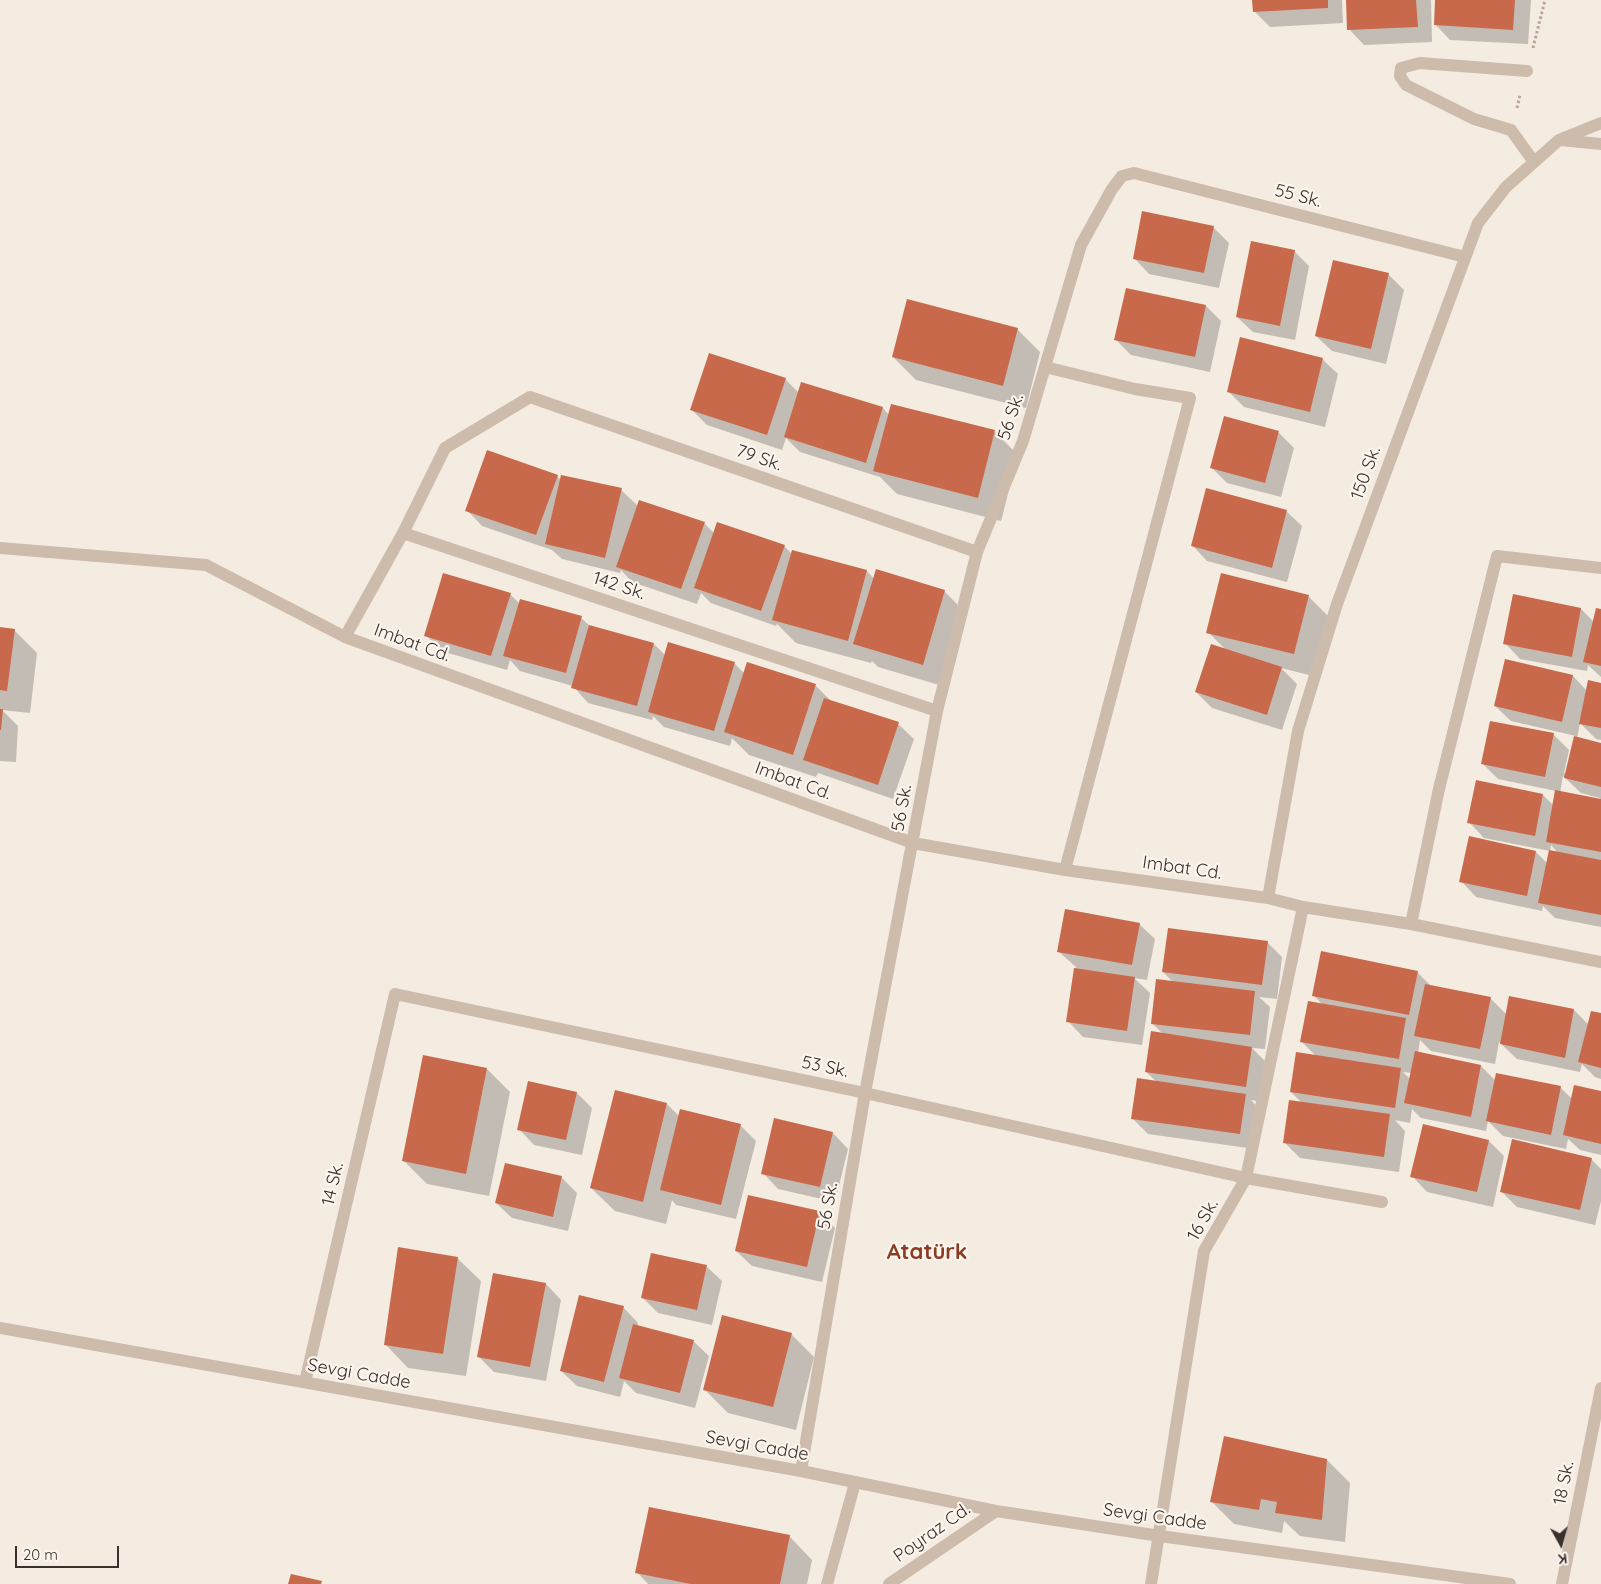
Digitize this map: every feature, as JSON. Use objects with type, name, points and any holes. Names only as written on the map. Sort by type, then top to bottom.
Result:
[{"type":"street","points":[[1527,71],[1420,63],[1401,68],[1400,76],[1406,85],[1474,119],[1511,130],[1534,162]]},
{"type":"street","name":"150 Sk.","points":[[1268,898],[1298,731],[1303,713],[1337,604],[1478,223],[1506,187],[1559,140],[1601,123]]},
{"type":"street","points":[[1559,140],[1601,144]]},
{"type":"street","name":"55 Sk.","points":[[1122,176],[1134,173],[1465,257]]},
{"type":"street","name":"56 Sk.","points":[[800,1471],[865,1094],[937,711],[977,552],[1023,441],[1081,246],[1112,188],[1122,176]]},
{"type":"street","points":[[1044,367],[1135,389],[1190,398],[1065,870]]},
{"type":"street","name":"79 Sk.","points":[[403,533],[445,448],[530,397],[977,552]]},
{"type":"street","points":[[345,637],[403,533]]},
{"type":"street","name":"142 Sk.","points":[[403,533],[937,711]]},
{"type":"street","name":"Imbat Cd.","points":[[0,548],[206,565],[345,637],[913,843],[1065,870],[1268,898],[1303,907],[1411,924],[1601,962]]},
{"type":"street","points":[[1411,924],[1439,789],[1496,556],[1601,568]]},
{"type":"street","name":"16 Sk.","points":[[1151,1584],[1204,1251],[1246,1178],[1303,907]]},
{"type":"street","name":"53 Sk.","points":[[395,994],[865,1094],[1246,1178],[1382,1202]]},
{"type":"street","name":"14 Sk.","points":[[305,1382],[395,994]]},
{"type":"street","name":"Sevgi Cadde","points":[[0,1328],[800,1471],[996,1511],[1160,1536],[1510,1584]]},
{"type":"street","name":"18 Sk.","points":[[1562,1584],[1601,1388]]},
{"type":"street","points":[[827,1584],[856,1483]]},
{"type":"street","name":"Poyraz Cd.","points":[[889,1584],[996,1511]]},
{"type":"building","points":[[1252,0],[1328,0],[1328,8],[1253,12]]},
{"type":"building","points":[[1346,0],[1416,0],[1418,27],[1347,30]]},
{"type":"building","points":[[1435,0],[1515,0],[1513,30],[1434,25]]},
{"type":"building","points":[[1142,211],[1214,226],[1204,273],[1133,259]]},
{"type":"building","points":[[1251,241],[1295,250],[1280,326],[1236,317]]},
{"type":"building","points":[[1333,260],[1389,273],[1371,349],[1315,336]]},
{"type":"building","points":[[1126,288],[1206,305],[1195,357],[1114,340]]},
{"type":"building","points":[[907,299],[1018,328],[1003,386],[892,357]]},
{"type":"building","points":[[1240,337],[1323,358],[1310,412],[1227,392]]},
{"type":"building","points":[[709,353],[786,378],[767,435],[690,410]]},
{"type":"building","points":[[801,382],[883,407],[866,463],[784,437]]},
{"type":"building","points":[[891,404],[995,430],[978,498],[873,471]]},
{"type":"building","points":[[1224,416],[1279,431],[1265,483],[1210,468]]},
{"type":"building","points":[[487,450],[558,475],[536,535],[465,511]]},
{"type":"building","points":[[561,475],[622,488],[605,558],[545,544]]},
{"type":"building","points":[[1206,488],[1287,510],[1272,568],[1191,546]]},
{"type":"building","points":[[639,500],[705,522],[681,589],[616,567]]},
{"type":"building","points":[[717,522],[785,545],[761,611],[694,588]]},
{"type":"building","points":[[792,550],[867,570],[848,641],[772,620]]},
{"type":"building","points":[[876,569],[945,590],[923,665],[853,644]]},
{"type":"building","points":[[443,573],[511,593],[491,656],[424,636]]},
{"type":"building","points":[[1221,573],[1309,595],[1294,654],[1206,633]]},
{"type":"building","points":[[1513,594],[1581,608],[1572,657],[1503,644]]},
{"type":"building","points":[[520,599],[582,616],[566,673],[503,656]]},
{"type":"building","points":[[1596,608],[1601,609],[1601,666],[1583,662]]},
{"type":"building","points":[[589,625],[654,643],[637,706],[571,688]]},
{"type":"building","points":[[0,627],[15,629],[7,691],[0,690]]},
{"type":"building","points":[[668,642],[735,662],[714,731],[648,712]]},
{"type":"building","points":[[1211,644],[1282,667],[1267,715],[1195,692]]},
{"type":"building","points":[[1505,659],[1573,675],[1562,722],[1494,706]]},
{"type":"building","points":[[747,662],[816,684],[793,755],[724,732]]},
{"type":"building","points":[[1588,680],[1601,683],[1601,728],[1579,724]]},
{"type":"building","points":[[824,698],[899,722],[878,785],[803,760]]},
{"type":"building","points":[[0,709],[3,709],[1,730],[0,730]]},
{"type":"building","points":[[1490,721],[1554,733],[1545,777],[1481,764]]},
{"type":"building","points":[[1574,736],[1601,743],[1601,787],[1564,778]]},
{"type":"building","points":[[1476,780],[1543,794],[1535,836],[1467,823]]},
{"type":"building","points":[[1555,790],[1601,799],[1601,852],[1546,842]]},
{"type":"building","points":[[1469,836],[1536,851],[1527,896],[1459,882]]},
{"type":"building","points":[[1549,850],[1601,860],[1601,915],[1538,903]]},
{"type":"building","points":[[1065,909],[1140,923],[1132,965],[1057,952]]},
{"type":"building","points":[[1168,928],[1268,941],[1262,985],[1162,972]]},
{"type":"building","points":[[1321,951],[1418,971],[1409,1015],[1312,996]]},
{"type":"building","points":[[1074,968],[1135,977],[1127,1031],[1066,1022]]},
{"type":"building","points":[[1156,979],[1255,991],[1250,1035],[1151,1024]]},
{"type":"building","points":[[1425,984],[1491,997],[1480,1049],[1414,1036]]},
{"type":"building","points":[[1509,996],[1574,1009],[1565,1058],[1500,1044]]},
{"type":"building","points":[[1308,1001],[1406,1018],[1399,1059],[1300,1042]]},
{"type":"building","points":[[1591,1011],[1601,1013],[1601,1068],[1578,1062]]},
{"type":"building","points":[[1151,1031],[1252,1047],[1246,1087],[1145,1072]]},
{"type":"building","points":[[1415,1051],[1481,1065],[1471,1117],[1404,1103]]},
{"type":"building","points":[[1296,1052],[1401,1068],[1395,1108],[1290,1092]]},
{"type":"building","points":[[423,1055],[487,1068],[466,1174],[402,1161]]},
{"type":"building","points":[[1496,1073],[1561,1086],[1551,1135],[1486,1121]]},
{"type":"building","points":[[1137,1078],[1246,1094],[1240,1134],[1131,1119]]},
{"type":"building","points":[[528,1081],[577,1092],[566,1140],[517,1130]]},
{"type":"building","points":[[1574,1085],[1601,1091],[1601,1144],[1563,1135]]},
{"type":"building","points":[[615,1090],[667,1103],[643,1202],[590,1188]]},
{"type":"building","points":[[1289,1100],[1390,1114],[1384,1157],[1283,1143]]},
{"type":"building","points":[[680,1109],[741,1124],[721,1205],[660,1190]]},
{"type":"building","points":[[774,1118],[833,1132],[820,1187],[761,1174]]},
{"type":"building","points":[[1423,1124],[1489,1140],[1477,1192],[1410,1177]]},
{"type":"building","points":[[1512,1139],[1592,1158],[1580,1210],[1500,1192]]},
{"type":"building","points":[[505,1163],[562,1176],[553,1217],[495,1203]]},
{"type":"building","points":[[748,1195],[820,1211],[807,1267],[735,1251]]},
{"type":"building","points":[[398,1247],[458,1257],[443,1354],[384,1345]]},
{"type":"building","points":[[651,1253],[707,1265],[697,1310],[641,1298]]},
{"type":"building","points":[[493,1273],[546,1283],[530,1367],[477,1357]]},
{"type":"building","points":[[579,1295],[624,1306],[604,1382],[560,1371]]},
{"type":"building","points":[[722,1315],[792,1333],[773,1407],[703,1390]]},
{"type":"building","points":[[633,1324],[694,1340],[680,1393],[619,1378]]},
{"type":"building","points":[[1224,1436],[1327,1459],[1322,1520],[1275,1513],[1277,1502],[1261,1499],[1259,1510],[1210,1502]]},
{"type":"building","points":[[649,1507],[790,1535],[780,1584],[691,1584],[635,1573]]},
{"type":"building","points":[[291,1574],[322,1581],[321,1584],[288,1584]]},
{"type":"district","name":"Atatürk","points":[[927,1252]]}]
